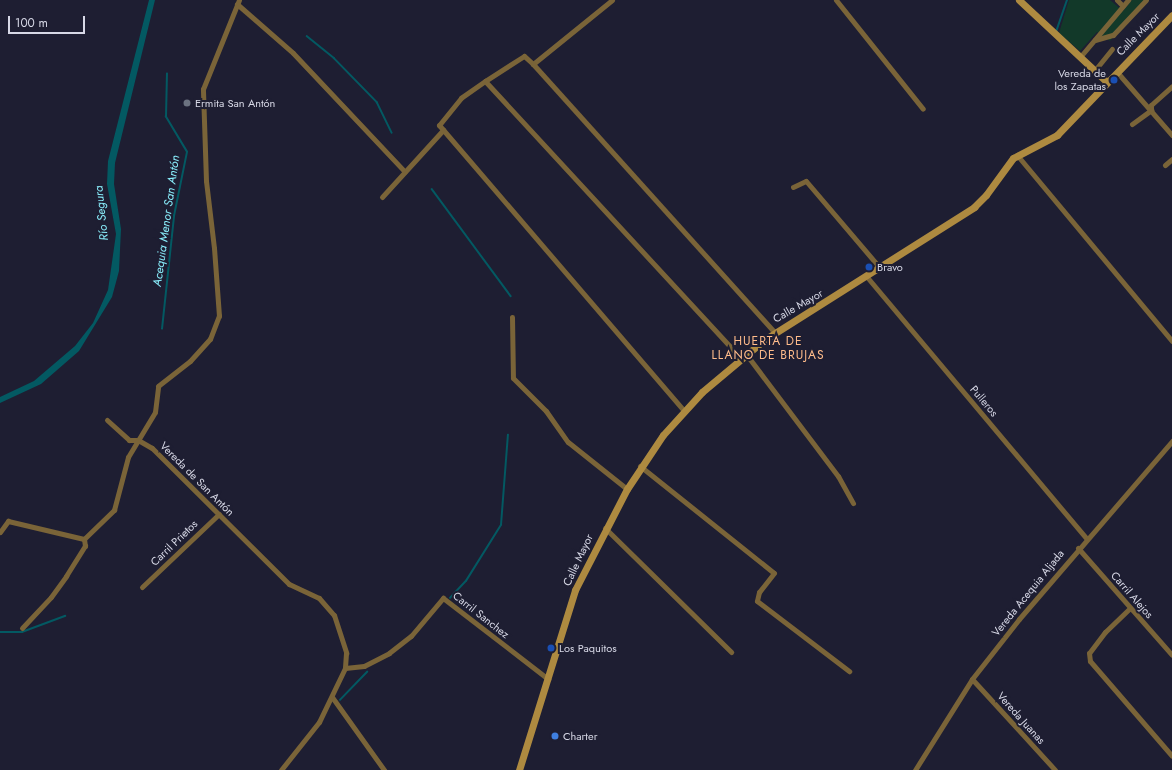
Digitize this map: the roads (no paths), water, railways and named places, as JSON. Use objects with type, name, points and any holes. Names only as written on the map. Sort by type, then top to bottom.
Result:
[{"type":"main road","points":[[1019,0],[1107,82]]},
{"type":"main road","name":"Calle Mayor","points":[[519,770],[573,597],[605,528],[640,466],[659,439],[684,411],[744,356],[774,332],[867,277],[974,207],[1017,155],[1052,139],[1172,15]]},
{"type":"street","points":[[533,64],[612,0]]},
{"type":"street","points":[[836,0],[923,109]]},
{"type":"street","points":[[1117,0],[1123,6]]},
{"type":"street","points":[[1080,57],[1128,0]]},
{"type":"street","points":[[1095,40],[1113,35],[1146,0]]},
{"type":"street","points":[[84,539],[114,510],[128,457],[155,412],[158,386],[190,361],[210,338],[219,316],[214,248],[206,182],[203,89],[238,2],[293,53],[405,172]]},
{"type":"street","points":[[1095,70],[1112,49]]},
{"type":"street","points":[[684,411],[439,125],[456,104],[485,81],[524,56],[533,64],[774,332]]},
{"type":"street","points":[[1117,72],[1172,135]]},
{"type":"street","points":[[485,81],[744,356],[838,476],[852,503]]},
{"type":"street","points":[[1132,124],[1151,110],[1151,105],[1172,86]]},
{"type":"street","points":[[382,197],[443,130]]},
{"type":"street","points":[[1017,155],[1172,341]]},
{"type":"street","points":[[1165,165],[1172,159]]},
{"type":"street","points":[[793,187],[806,181],[880,268]]},
{"type":"street","name":"Pulleros","points":[[867,277],[1086,538]]},
{"type":"street","points":[[512,317],[513,378],[546,410],[568,442],[627,489]]},
{"type":"street","name":"Vereda de San Antón","points":[[107,420],[129,440],[138,440],[152,448],[289,584],[319,598],[334,615],[346,653],[345,668],[319,722],[281,770]]},
{"type":"street","name":"Vereda Acequia Aljada","points":[[917,769],[972,680],[1086,538],[1172,441]]},
{"type":"street","points":[[640,466],[774,573],[759,592],[757,601],[849,671]]},
{"type":"street","name":"Carril Prietos","points":[[142,587],[219,514]]},
{"type":"street","points":[[0,532],[8,521],[84,539]]},
{"type":"street","points":[[605,528],[731,652]]},
{"type":"street","points":[[22,628],[66,576],[86,546],[84,539]]},
{"type":"street","name":"Carril Alejos","points":[[1078,548],[1172,655]]},
{"type":"street","name":"Carril Sanchez","points":[[345,668],[364,666],[389,653],[411,636],[443,598],[548,679]]},
{"type":"street","points":[[1130,608],[1105,632],[1089,653],[1090,661],[1172,756]]},
{"type":"street","name":"Vereda Juanas","points":[[972,680],[1055,770]]},
{"type":"street","points":[[332,697],[384,770]]},
{"type":"waterway","points":[[1056,32],[1067,0]]},
{"type":"waterway","points":[[307,36],[334,58],[377,102],[392,133]]},
{"type":"waterway","name":"Acequia Menor San Antón","points":[[162,329],[174,216],[187,152],[166,117],[167,74]]},
{"type":"waterway","points":[[432,189],[511,296]]},
{"type":"waterway","points":[[450,598],[466,581],[501,525],[508,435]]},
{"type":"waterway","name":"Acequia Menor San Antón","points":[[0,632],[22,632],[65,616]]},
{"type":"waterway","points":[[340,700],[367,672]]},
{"type":"place","name":"Vereda de los Zapatas","points":[[1114,80]]},
{"type":"place","name":"Ermita San Antón","points":[[187,103]]},
{"type":"place","name":"Bravo","points":[[869,267]]},
{"type":"place","name":"Los Paquitos","points":[[551,648]]},
{"type":"place","name":"Charter","points":[[555,736]]},
{"type":"district","name":"HUERTA DE LLANO DE BRUJAS","points":[[768,349]]},
{"type":"water label","name":"Río Segura","points":[[102,213]]}]
